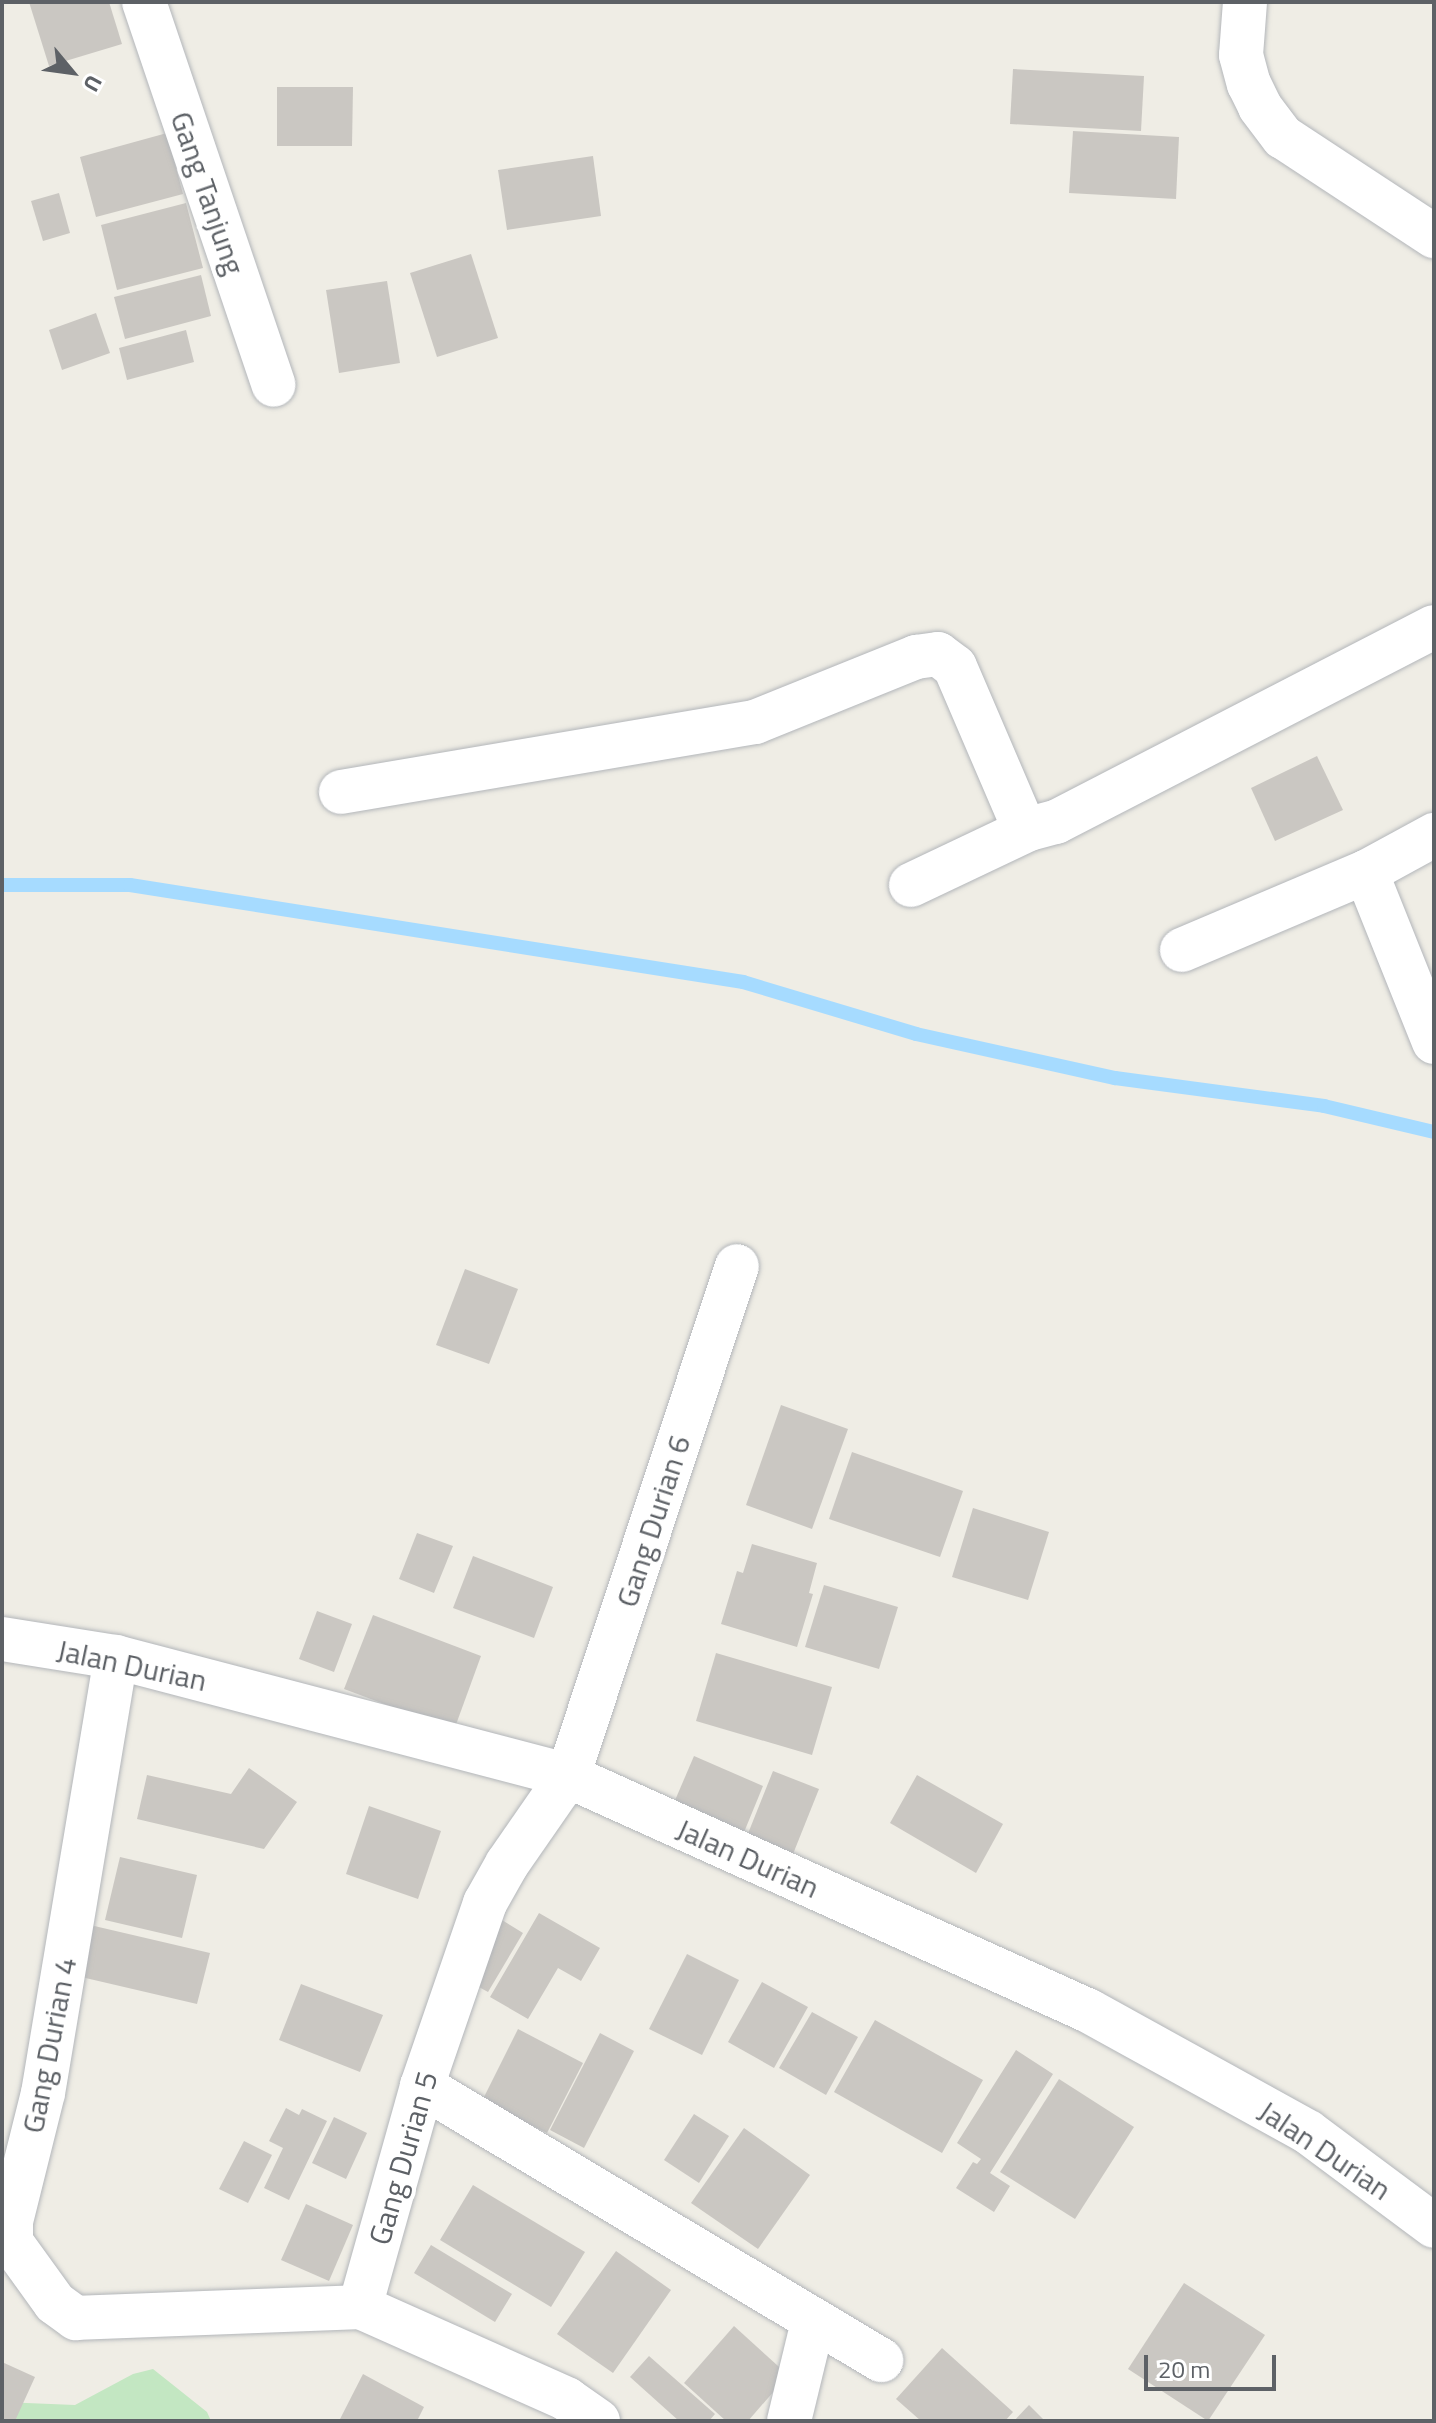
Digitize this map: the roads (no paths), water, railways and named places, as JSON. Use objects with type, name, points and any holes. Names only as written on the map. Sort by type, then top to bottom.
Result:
[{"type":"street","name":"Gang Tanjung","points":[[144,2],[274,385]]},
{"type":"street","points":[[1245,2],[1241,55],[1249,84],[1260,107],[1283,137],[1434,236]]},
{"type":"street","points":[[911,885],[1029,829],[1056,822],[1434,627]]},
{"type":"street","points":[[341,792],[755,722],[916,657],[938,654],[955,667],[1020,819],[1029,829]]},
{"type":"street","points":[[1182,950],[1366,872],[1434,835]]},
{"type":"street","points":[[1366,872],[1434,1042]]},
{"type":"street","name":"Gang Durian 6","points":[[568,1776],[737,1266]]},
{"type":"street","name":"Jalan Durian","points":[[2,1639],[116,1657],[568,1776],[1089,2011],[1308,2132],[1434,2226]]},
{"type":"street","name":"Gang Durian 4","points":[[116,1657],[43,2093],[6,2234],[55,2303],[76,2318],[360,2307]]},
{"type":"street","name":"Gang Durian 5","points":[[360,2307],[422,2086],[485,1903],[507,1864],[568,1776]]},
{"type":"street","points":[[422,2086],[881,2360]]},
{"type":"street","points":[[360,2307],[567,2399],[598,2421]]},
{"type":"street","points":[[789,2421],[813,2322]]},
{"type":"waterway","points":[[2,885],[130,885],[743,982],[916,1034],[1115,1078],[1324,1106],[1434,1132]]}]
